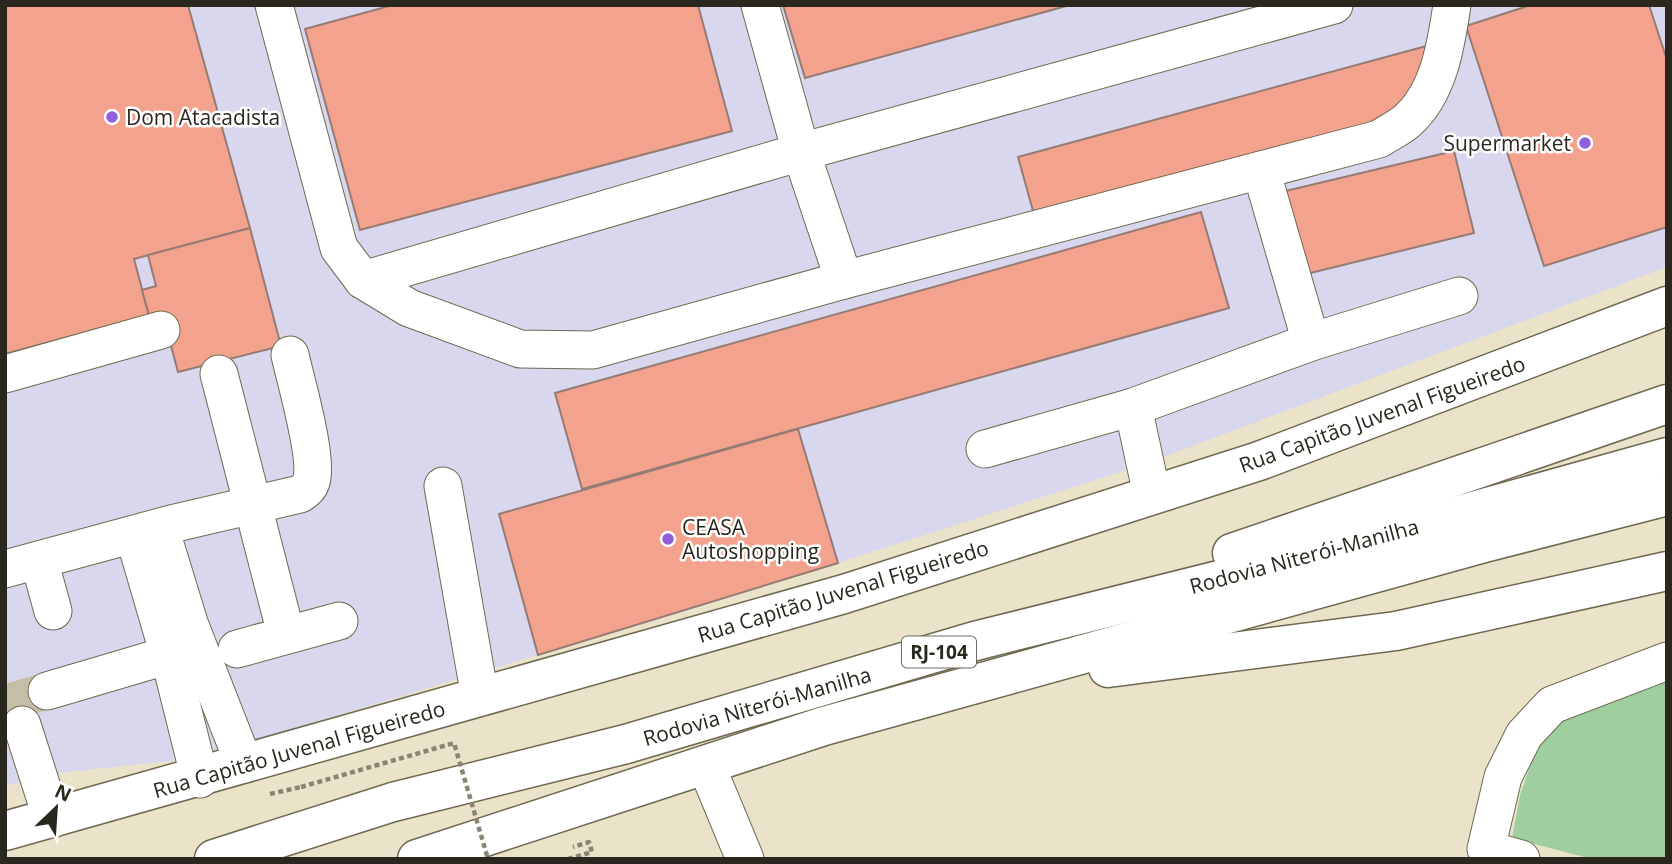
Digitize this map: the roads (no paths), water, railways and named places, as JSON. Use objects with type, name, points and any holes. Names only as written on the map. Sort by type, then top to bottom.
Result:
[{"type":"main road","name":"Rua Capitão Juvenal Figueiredo","points":[[5,831],[200,779],[244,764],[844,594],[1259,461],[1667,306]]},
{"type":"main road","points":[[975,641],[1667,404]]},
{"type":"main road","name":"Rodovia Niterói-Manilha","points":[[214,859],[393,803],[626,744],[975,641],[1287,563],[1667,457]]},
{"type":"main road","name":"Rodovia Niterói-Manilha","points":[[417,859],[824,726],[1483,543],[1667,496]]},
{"type":"main road","points":[[974,685],[1396,631],[1667,571]]},
{"type":"street","points":[[274,5],[339,248],[363,280],[409,308],[520,349],[593,350],[844,280],[1379,139],[1407,121],[1428,94],[1444,52],[1452,5]]},
{"type":"street","points":[[760,5],[801,152],[844,280]]},
{"type":"street","points":[[363,280],[801,152],[1334,5]]},
{"type":"street","points":[[1261,170],[1311,342]]},
{"type":"street","points":[[985,449],[1133,407],[1311,342],[1459,296]]},
{"type":"street","points":[[5,374],[161,330]]},
{"type":"street","points":[[53,611],[22,564],[300,494],[311,482],[313,461],[290,355]]},
{"type":"street","points":[[219,374],[286,634]]},
{"type":"street","points":[[1133,407],[1152,495]]},
{"type":"street","points":[[443,486],[480,697]]},
{"type":"street","points":[[147,531],[189,623],[185,670],[200,779]]},
{"type":"street","points":[[237,649],[340,621]]},
{"type":"street","points":[[1521,859],[1484,854],[1503,777],[1524,735],[1552,705],[1667,661]]},
{"type":"street","points":[[47,691],[185,670]]},
{"type":"street","points":[[185,670],[244,764]]},
{"type":"street","points":[[22,726],[52,819]]},
{"type":"street","points":[[706,765],[745,859]]},
{"type":"street","points":[[713,859],[731,824]]},
{"type":"tunnel","points":[[5,703],[47,691]]},
{"type":"place","name":"Dom Atacadista","points":[[112,117]]},
{"type":"place","name":"Supermarket","points":[[1585,143]]},
{"type":"place","name":"CEASA Autoshopping","points":[[668,539]]}]
